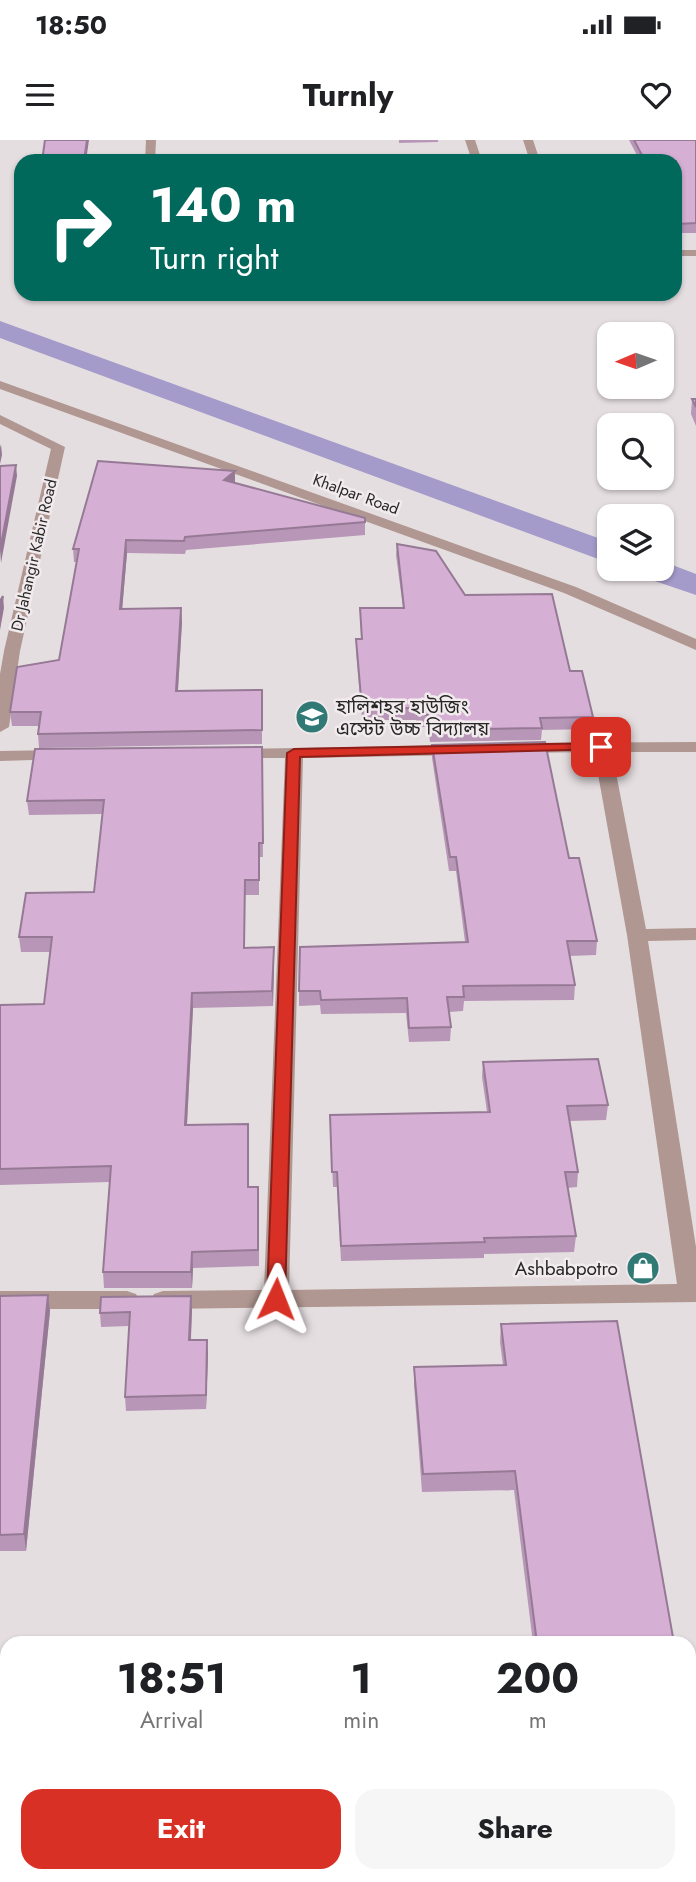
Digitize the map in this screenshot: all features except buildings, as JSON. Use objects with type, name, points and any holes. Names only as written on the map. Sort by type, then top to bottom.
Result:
[{"type":"street","name":"Khalpar Road","points":[[0,385],[570,590],[696,645]]},
{"type":"street","name":"Dr Jahangir Kabir Road","points":[[0,419],[58,447],[6,651],[0,727]]},
{"type":"street","points":[[0,1300],[693,1293],[636,935],[601,747]]},
{"type":"street","points":[[504,749],[696,747]]},
{"type":"street","points":[[210,754],[476,749]]},
{"type":"street","points":[[276,1299],[294,753]]},
{"type":"street","points":[[0,756],[84,755]]},
{"type":"street","points":[[636,935],[696,934]]},
{"type":"waterway","points":[[0,329],[597,549]]},
{"type":"waterway","points":[[674,577],[696,585]]},
{"type":"place","name":"হালিশহর হাউজিং এস্টেট উচ্চ বিদ্যালয়","points":[[312,717]]},
{"type":"place","name":"Ashbabpotro","points":[[643,1268]]},
{"type":"route","points":[[276,1299],[294,753],[601,747]]}]
